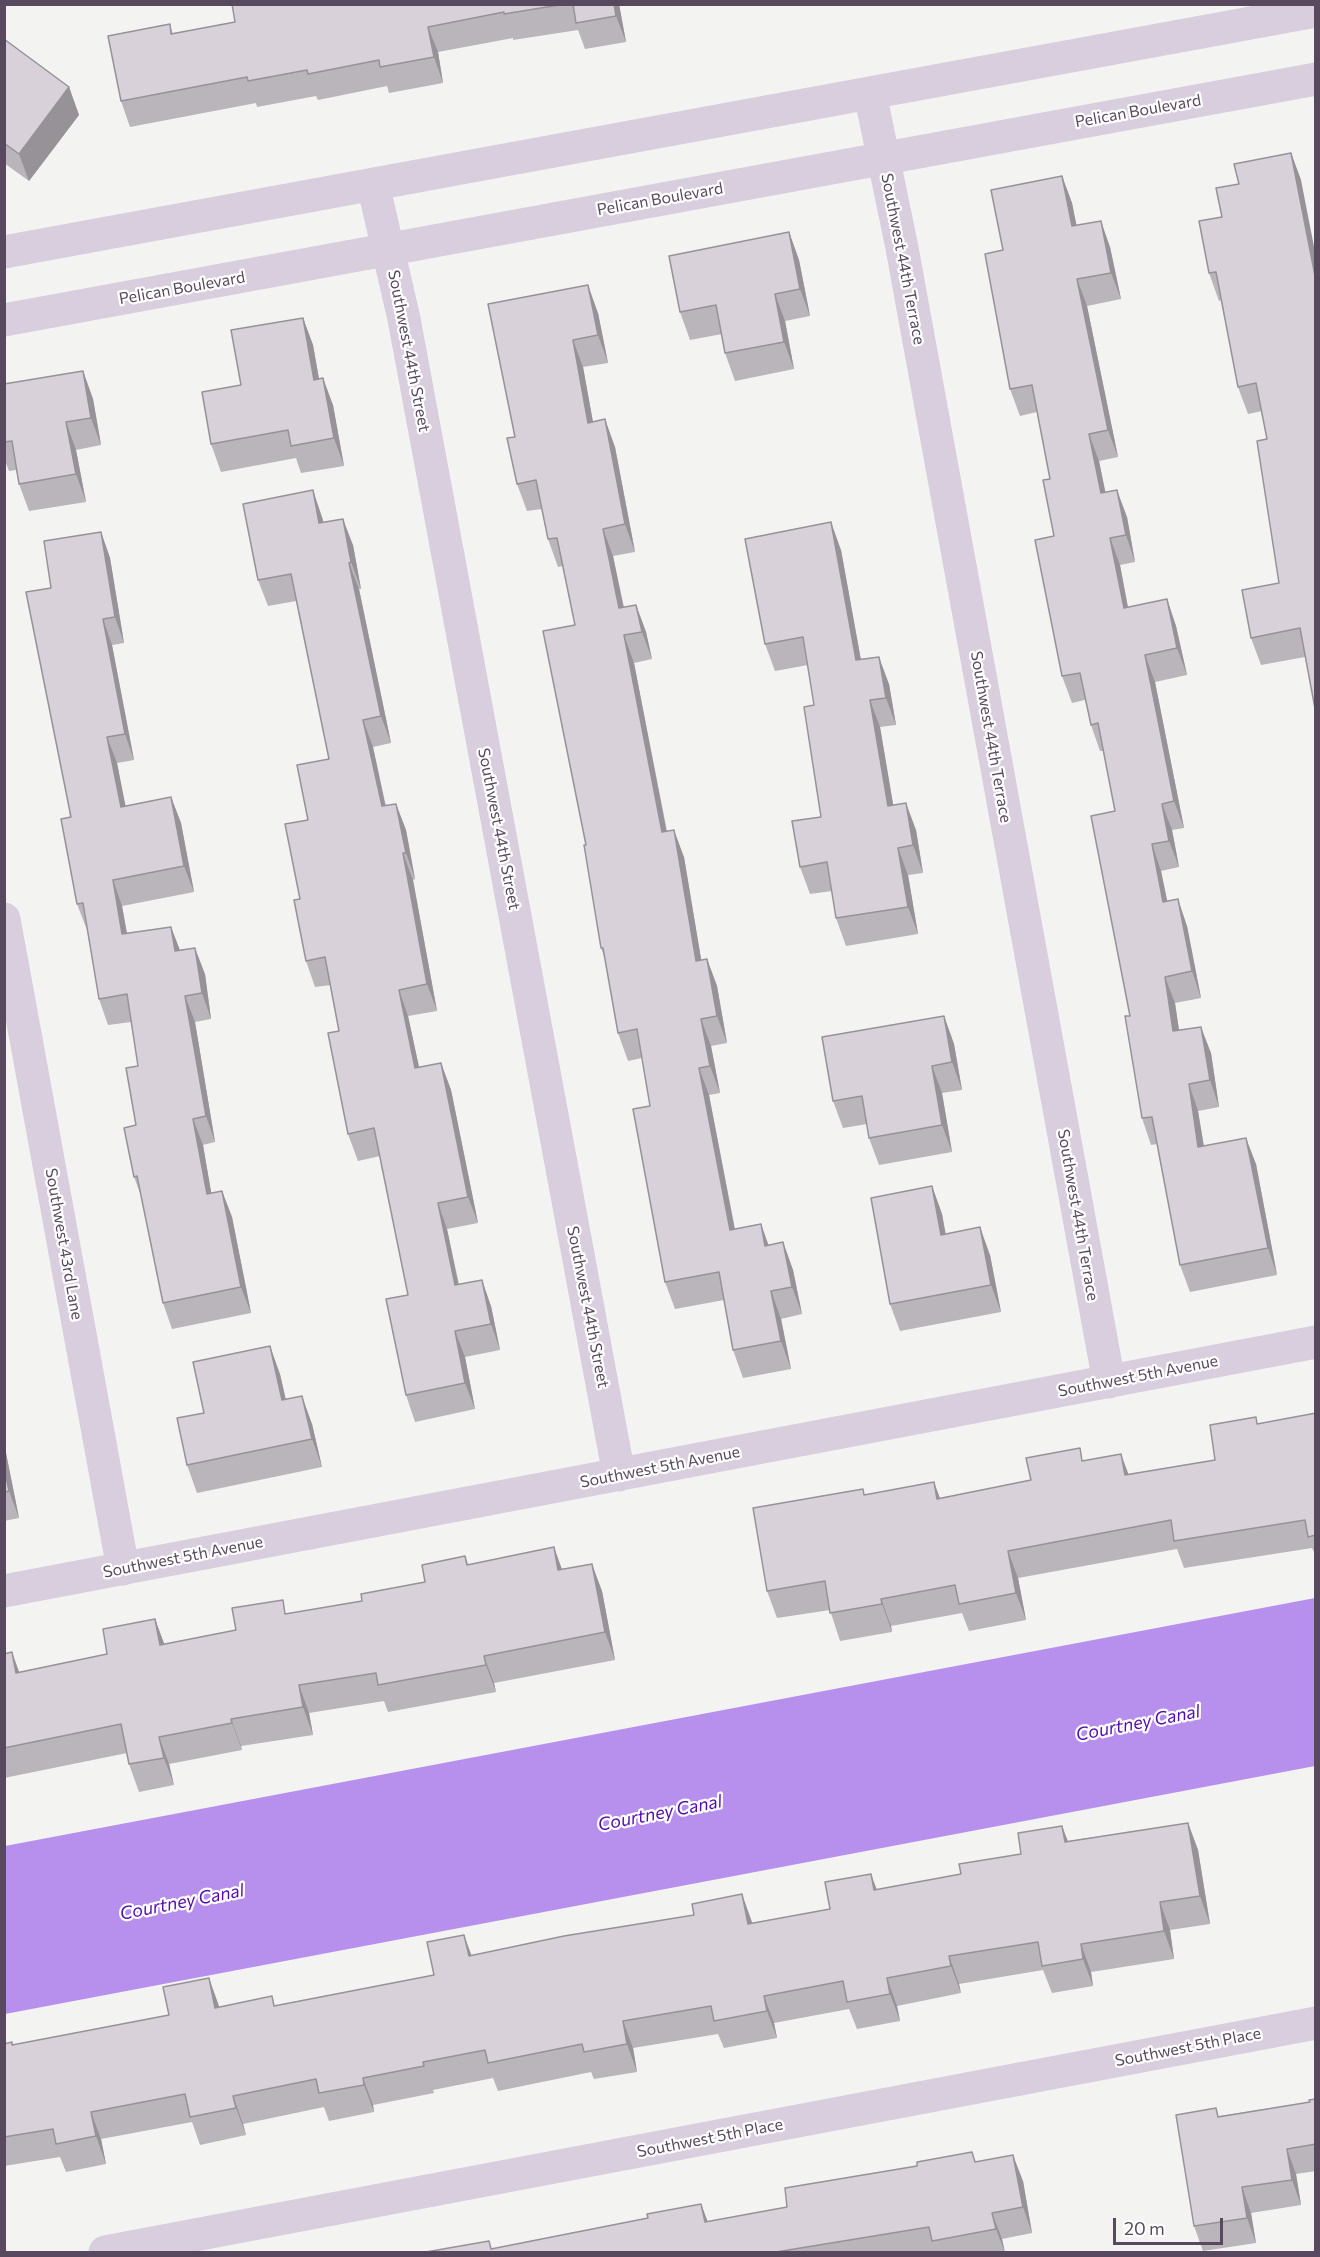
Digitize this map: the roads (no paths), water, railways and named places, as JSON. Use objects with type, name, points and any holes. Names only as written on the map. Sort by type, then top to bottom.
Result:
[{"type":"street","points":[[4,252],[1316,11]]},
{"type":"street","name":"Pelican Boulevard","points":[[4,320],[1316,79]]},
{"type":"street","name":"Southwest 44th Terrace","points":[[870,93],[904,260],[1109,1382]]},
{"type":"street","name":"Southwest 44th Street","points":[[373,184],[404,319],[619,1475]]},
{"type":"street","name":"Southwest 43rd Lane","points":[[4,920],[123,1569]]},
{"type":"street","name":"Southwest 5th Avenue","points":[[4,1591],[1316,1342]]},
{"type":"street","name":"Southwest 5th Place","points":[[105,2253],[1316,2023]]},
{"type":"water","name":"Courtney Canal","points":[[1315,1598],[1315,1766],[5,2014],[5,1846]]}]
